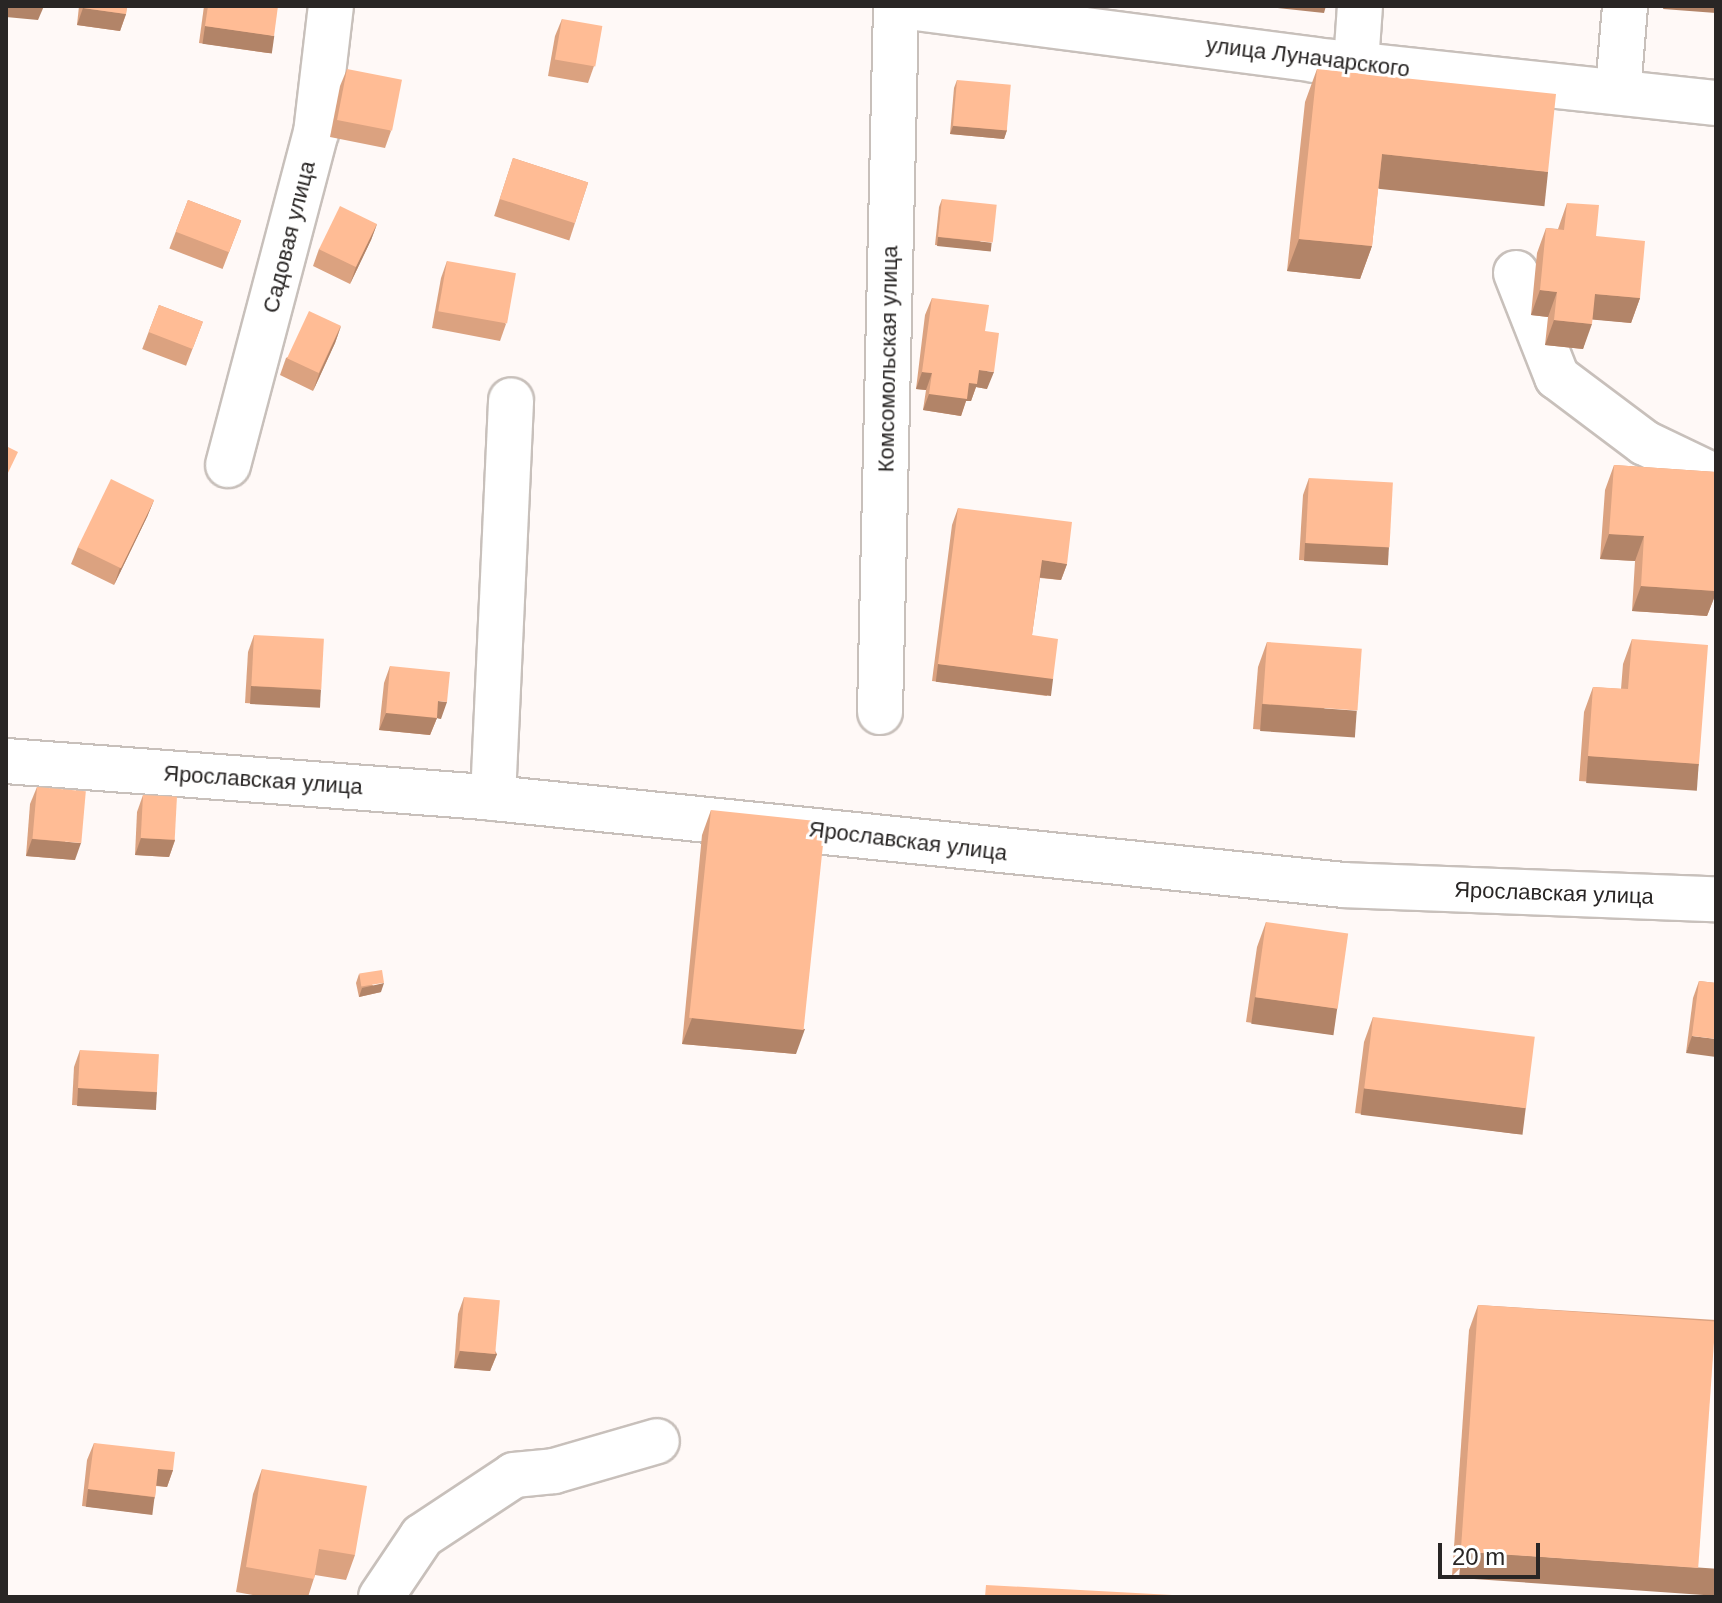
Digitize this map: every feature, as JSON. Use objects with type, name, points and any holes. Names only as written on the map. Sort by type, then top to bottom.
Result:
[{"type":"street","name":"Садовая улица","points":[[228,465],[316,133],[331,6]]},
{"type":"street","points":[[1356,63],[1360,6]]},
{"type":"street","points":[[1618,90],[1625,6]]},
{"type":"street","name":"улица Луначарского","points":[[920,7],[1356,63],[1716,103]]},
{"type":"street","name":"Комсомольская улица","points":[[880,712],[920,7]]},
{"type":"street","points":[[1516,273],[1557,377],[1645,443],[1716,477]]},
{"type":"street","points":[[493,798],[511,400]]},
{"type":"street","name":"Ярославская улица","points":[[6,761],[493,798],[1344,885],[1716,899]]},
{"type":"street","points":[[381,1597],[422,1536],[514,1475],[554,1471],[657,1441]]},
{"type":"building","points":[[83,6],[127,6],[126,14]]},
{"type":"building","points":[[208,6],[278,6],[274,36],[205,26]]},
{"type":"building","points":[[562,19],[602,26],[595,66],[555,59]]},
{"type":"building","points":[[347,69],[402,80],[392,131],[337,120]]},
{"type":"building","points":[[1317,69],[1556,94],[1548,172],[1382,154],[1372,246],[1299,239]]},
{"type":"building","points":[[957,80],[1011,85],[1007,131],[953,126]]},
{"type":"building","points":[[513,158],[588,182],[575,223],[500,199]]},
{"type":"building","points":[[942,199],[997,205],[993,243],[938,237]]},
{"type":"building","points":[[188,200],[241,220],[229,252],[176,232]]},
{"type":"building","points":[[1567,203],[1599,205],[1596,236],[1645,241],[1640,298],[1595,294],[1592,324],[1554,320],[1557,292],[1540,290],[1546,228],[1564,230]]},
{"type":"building","points":[[340,206],[377,224],[356,267],[319,249]]},
{"type":"building","points":[[447,261],[516,273],[507,323],[438,311]]},
{"type":"building","points":[[932,298],[989,305],[985,331],[999,333],[994,372],[979,370],[977,384],[969,383],[967,399],[929,394],[932,373],[922,372]]},
{"type":"building","points":[[159,305],[203,322],[192,349],[149,332]]},
{"type":"building","points":[[309,311],[341,326],[319,373],[287,358]]},
{"type":"building","points":[[6,446],[18,452],[6,477]]},
{"type":"building","points":[[1614,465],[1716,472],[1716,591],[1641,586],[1644,536],[1609,534]]},
{"type":"building","points":[[1309,478],[1393,482],[1389,547],[1306,543]]},
{"type":"building","points":[[111,479],[154,500],[121,568],[78,547]]},
{"type":"building","points":[[958,508],[1072,522],[1067,564],[1042,560],[1032,635],[1058,639],[1053,679],[938,664]]},
{"type":"building","points":[[254,635],[324,639],[321,690],[251,686]]},
{"type":"building","points":[[1632,639],[1708,645],[1699,764],[1588,756],[1593,687],[1628,689]]},
{"type":"building","points":[[1267,642],[1362,649],[1357,710],[1263,704]]},
{"type":"building","points":[[390,666],[450,672],[447,702],[438,701],[437,718],[386,713]]},
{"type":"building","points":[[37,787],[86,791],[81,843],[32,839]]},
{"type":"building","points":[[143,795],[177,797],[175,840],[141,838]]},
{"type":"building","points":[[711,810],[825,822],[804,1030],[689,1018]]},
{"type":"building","points":[[1266,922],[1348,934],[1338,1009],[1255,997]]},
{"type":"building","points":[[382,970],[384,983],[361,986],[359,974]]},
{"type":"building","points":[[1699,981],[1716,983],[1716,1039],[1692,1036]]},
{"type":"building","points":[[1373,1017],[1535,1037],[1526,1108],[1364,1088]]},
{"type":"building","points":[[80,1050],[159,1054],[157,1092],[78,1088]]},
{"type":"building","points":[[464,1297],[500,1300],[495,1354],[459,1351]]},
{"type":"building","points":[[1478,1305],[1715,1322],[1698,1568],[1461,1551]]},
{"type":"building","points":[[94,1443],[175,1452],[173,1470],[158,1469],[155,1497],[88,1489]]},
{"type":"building","points":[[262,1469],[367,1486],[355,1555],[319,1549],[314,1579],[246,1567]]},
{"type":"building","points":[[986,1585],[1209,1597],[985,1597]]}]
